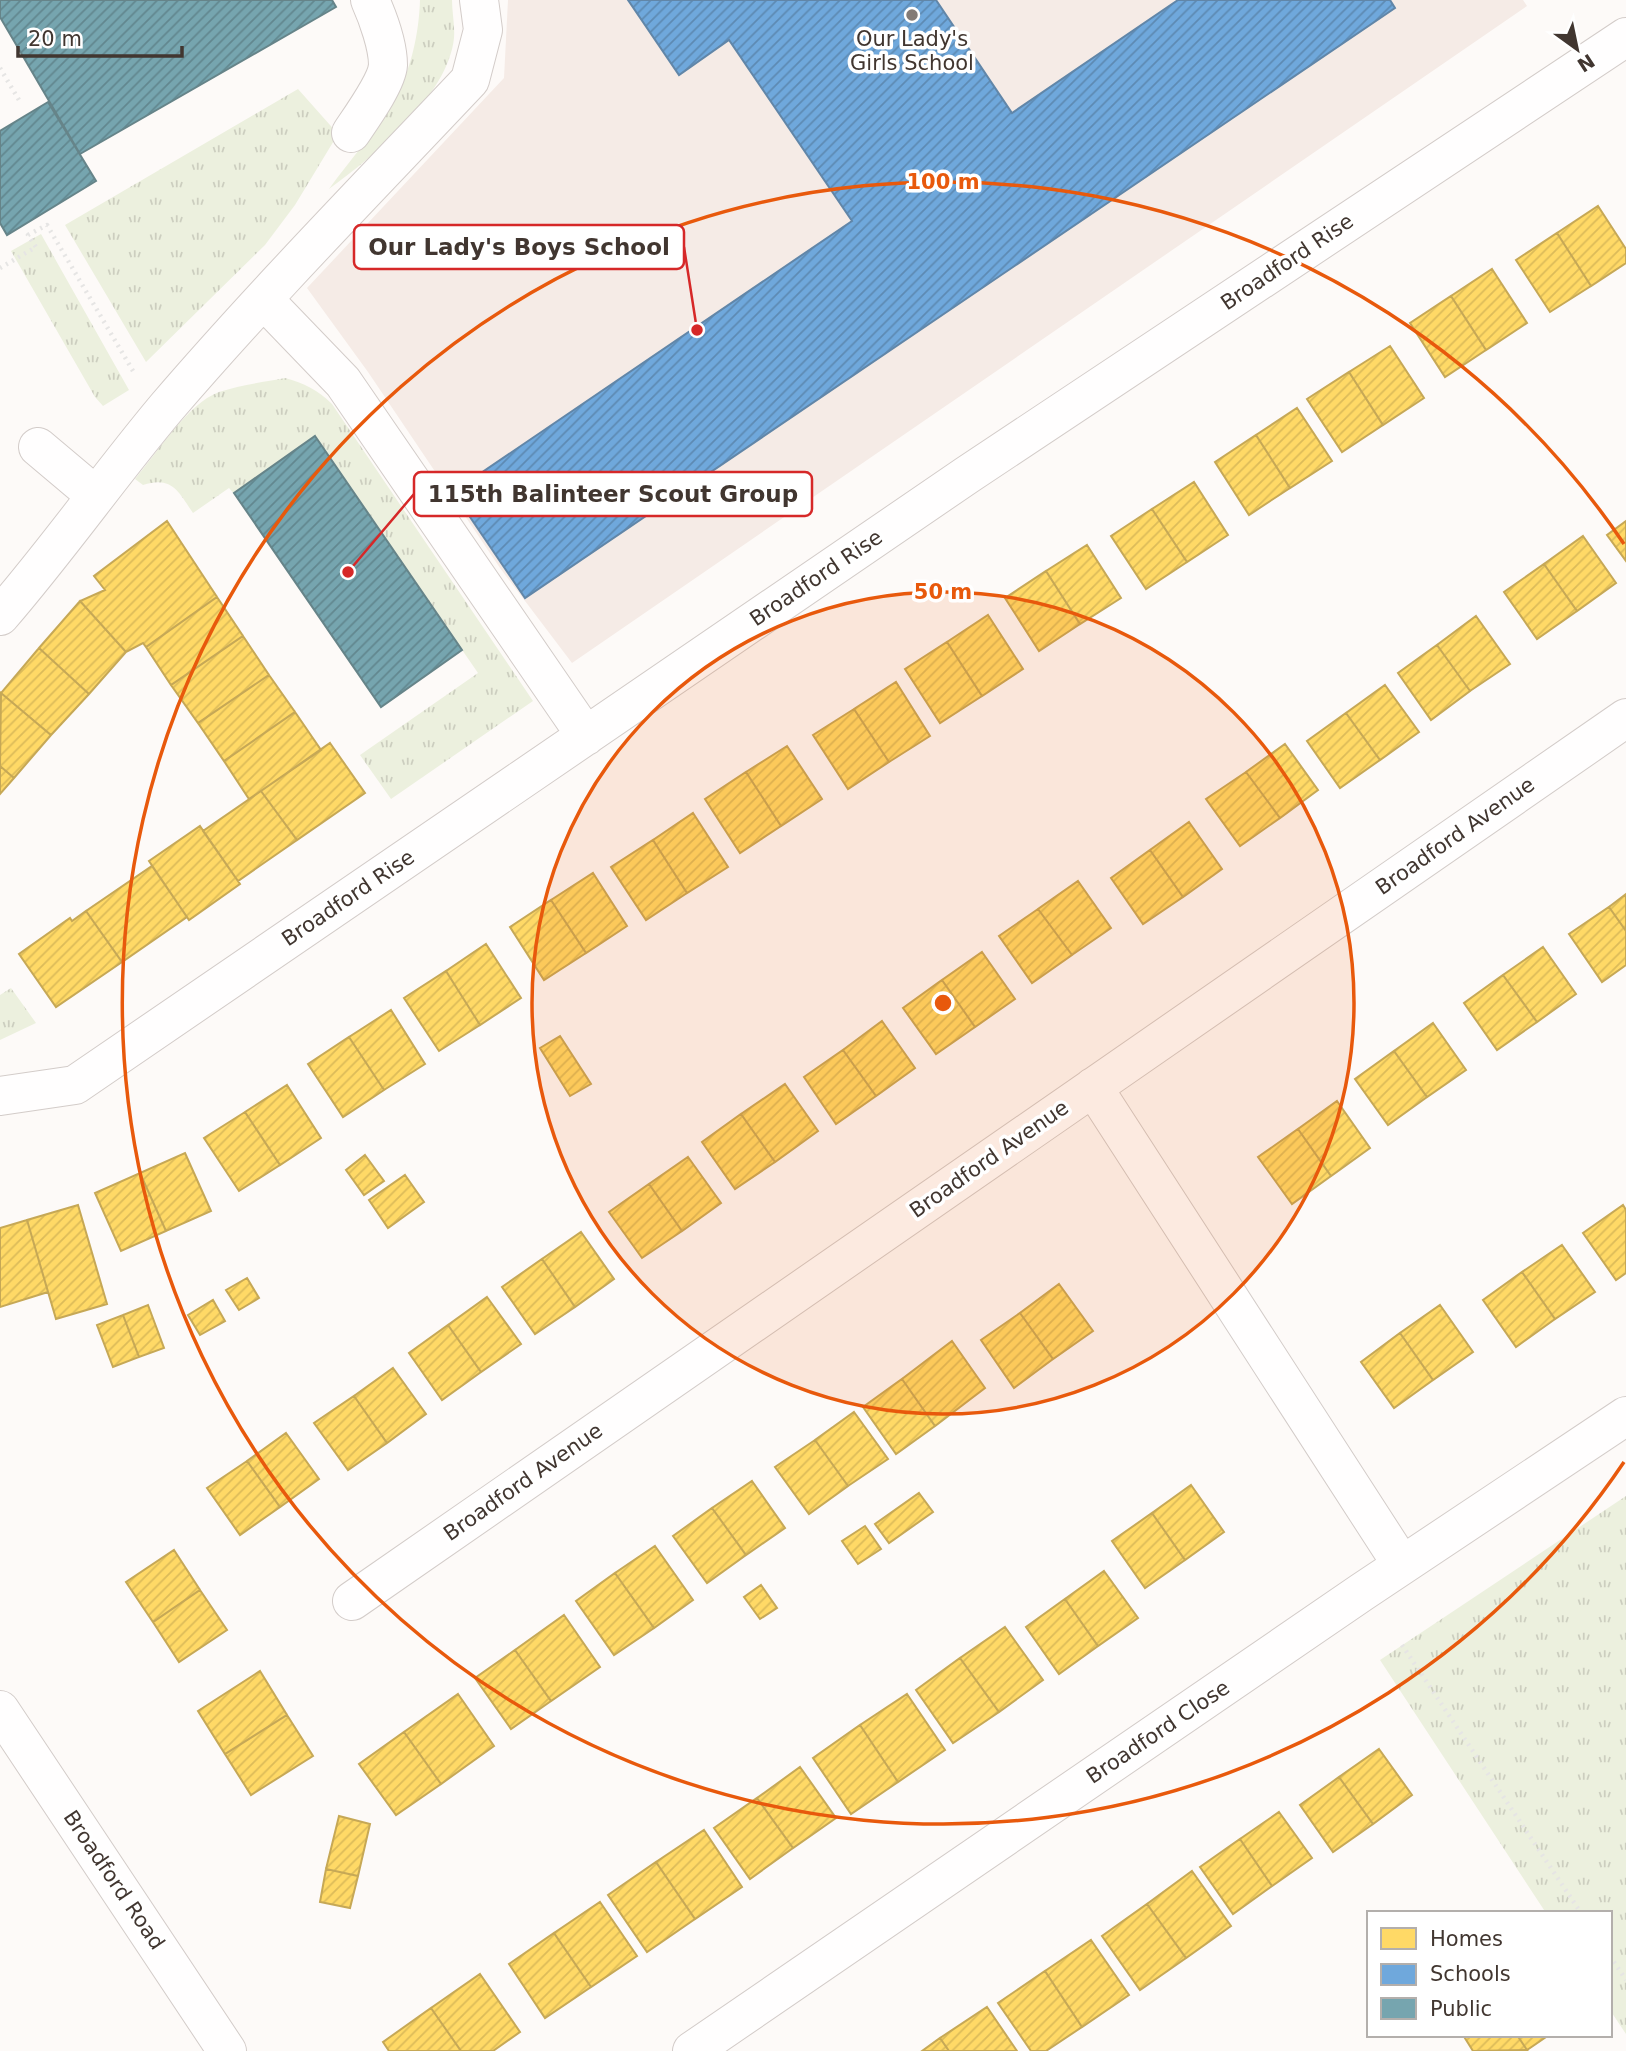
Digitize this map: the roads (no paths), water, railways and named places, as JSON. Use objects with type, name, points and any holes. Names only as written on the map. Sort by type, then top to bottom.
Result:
[{"type":"street","points":[[351,133],[373,100],[388,66],[379,20],[370,0]]},
{"type":"street","points":[[0,616],[36,574],[94,495],[168,407],[470,80],[483,30],[479,0]]},
{"type":"street","name":"Broadford Rise","points":[[0,1096],[75,1085],[967,475],[1626,37]]},
{"type":"street","points":[[264,300],[342,382],[586,736]]},
{"type":"street","points":[[38,446],[94,495]]},
{"type":"street","name":"Broadford Avenue","points":[[352,1601],[1626,718]]},
{"type":"street","points":[[1093,1087],[1402,1565]]},
{"type":"street","name":"Broadford Close","points":[[692,2051],[1402,1565],[1626,1416]]},
{"type":"street","name":"Broadford Road","points":[[0,1710],[227,2051]]},
{"type":"place","name":"Our Lady's Girls School","points":[[912,15]]},
{"type":"place","name":"Our Lady's Boys School","points":[[697,330]]},
{"type":"place","name":"115th Balinteer Scout Group","points":[[348,572]]}]
